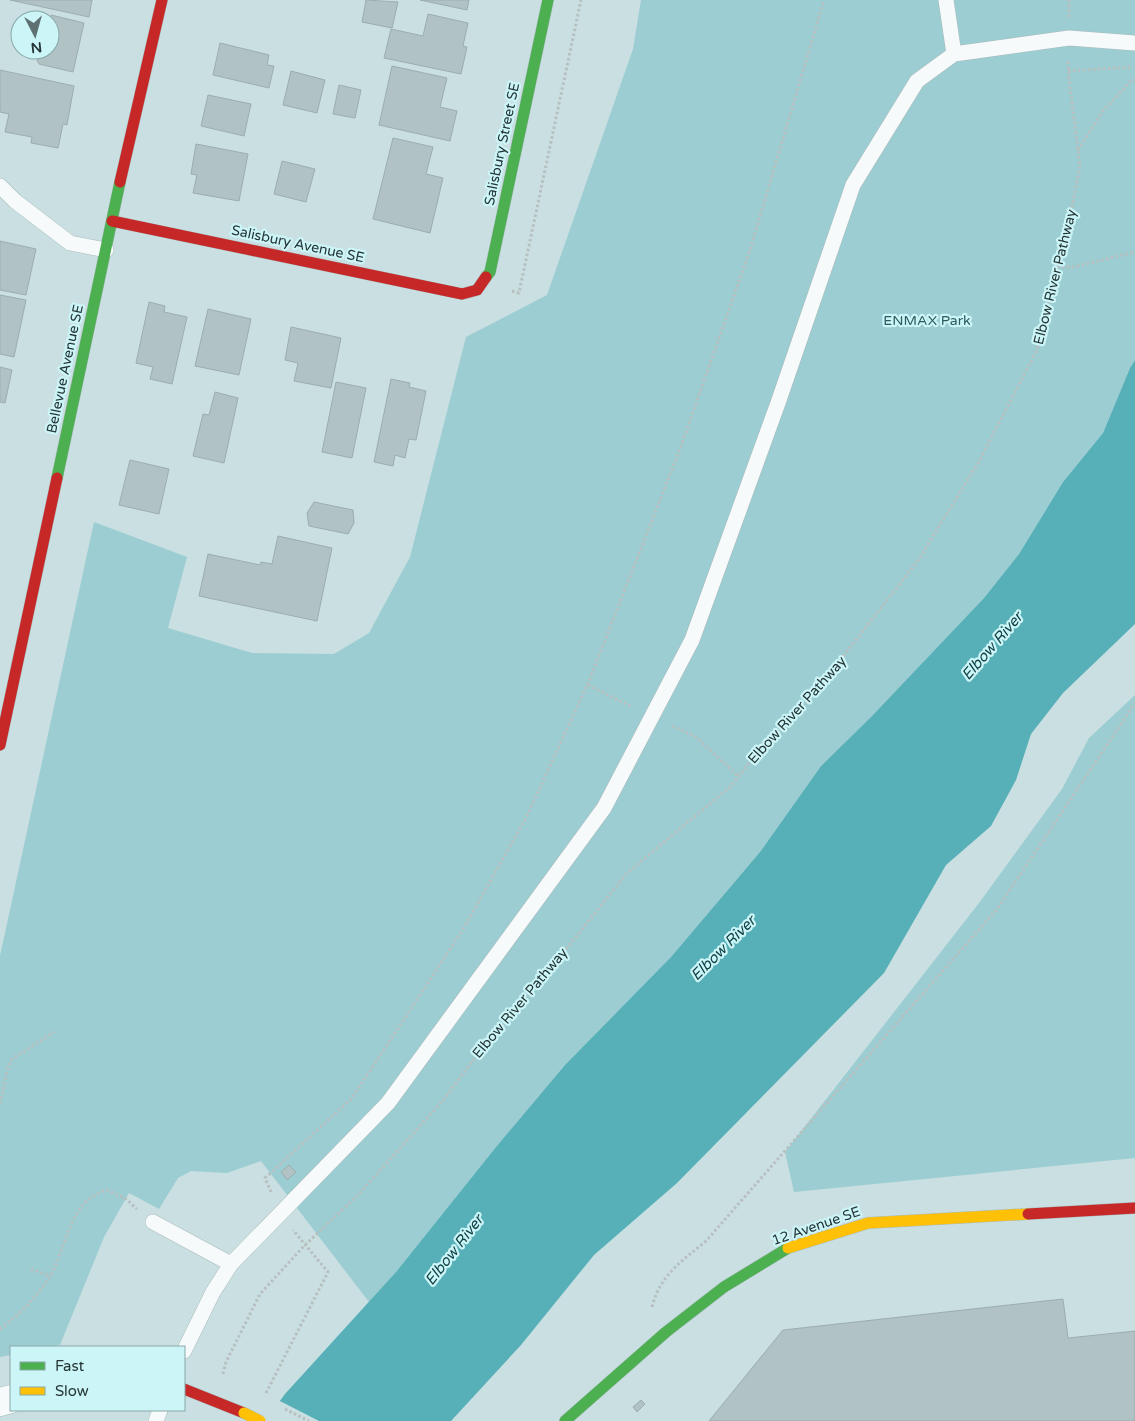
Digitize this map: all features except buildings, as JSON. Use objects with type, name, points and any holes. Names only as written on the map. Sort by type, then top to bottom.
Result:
[{"type":"street","name":"Bellevue Avenue SE","points":[[0,745],[112,221],[162,0]]},
{"type":"street","name":"Salisbury Street SE","points":[[477,290],[490,272],[548,0]]},
{"type":"street","name":"Salisbury Avenue SE","points":[[112,221],[462,294],[477,290]]},
{"type":"street","name":"12 Avenue SE","points":[[564,1421],[666,1332],[724,1286],[782,1250],[868,1223],[1135,1208]]},
{"type":"street","points":[[185,1389],[260,1421]]},
{"type":"lane","points":[[946,0],[954,54]]},
{"type":"lane","points":[[185,1349],[213,1292],[230,1264],[280,1211],[388,1104],[604,808],[692,640],[778,403],[853,185],[917,80],[954,54],[1068,38],[1135,42]]},
{"type":"lane","points":[[0,186],[15,201],[70,243],[106,250]]},
{"type":"lane","points":[[153,1222],[230,1264]]},
{"type":"path","points":[[509,290],[519,294],[581,0]]},
{"type":"path","points":[[266,1394],[328,1272],[304,1246],[280,1211],[265,1178],[352,1098],[462,931],[526,818],[588,685],[680,449],[750,250],[824,0]]},
{"type":"path","name":"Elbow River Pathway","points":[[230,1380],[223,1374],[226,1362],[260,1294],[304,1246],[358,1196],[445,1098],[479,1052],[547,973],[627,873],[731,786],[760,749],[808,701],[868,628],[918,562],[978,464],[1037,350],[1080,166],[1068,71],[1069,0]]},
{"type":"path","points":[[1068,71],[1135,66]]},
{"type":"path","points":[[1078,150],[1103,111],[1130,82],[1135,80]]},
{"type":"path","points":[[1057,267],[1073,267],[1135,252]]},
{"type":"path","points":[[588,685],[634,708]]},
{"type":"path","points":[[651,1315],[656,1290],[669,1272],[706,1241],[997,909],[1135,703]]},
{"type":"path","points":[[669,725],[696,737],[738,776]]},
{"type":"path","points":[[0,1104],[8,1068],[12,1059],[54,1032]]},
{"type":"path","points":[[0,1329],[24,1309],[50,1276],[76,1214],[82,1204],[96,1194],[107,1190],[114,1193],[126,1199],[153,1222]]},
{"type":"path","points":[[32,1270],[50,1276]]},
{"type":"green space","name":"ENMAX Park","points":[[641,0],[1135,0],[1135,360],[1103,433],[1063,482],[1019,554],[984,598],[872,716],[821,766],[760,852],[671,957],[565,1065],[496,1147],[396,1272],[369,1302],[261,1161],[227,1173],[191,1171],[178,1178],[159,1209],[129,1193],[104,1237],[60,1345],[10,1346],[10,1355],[0,1357],[0,956],[94,522],[187,557],[168,628],[252,653],[334,654],[369,633],[410,557],[466,337],[547,295],[633,49]]},
{"type":"green space","points":[[1135,695],[1135,1158],[794,1192],[785,1152],[979,903],[1062,789],[1089,738]]},
{"type":"water","name":"Elbow River","points":[[1135,360],[1135,624],[1063,693],[1031,734],[1016,780],[991,826],[946,865],[884,973],[677,1183],[594,1255],[521,1345],[451,1421],[265,1421],[285,1394],[396,1272],[496,1147],[565,1065],[671,957],[760,852],[821,766],[872,716],[984,598],[1019,554],[1063,482],[1103,433]]},
{"type":"pier","points":[[278,1400],[319,1421],[263,1421]]},
{"type":"traffic: fast","points":[[486,277],[490,272],[548,0]]},
{"type":"traffic: fast","points":[[57,478],[120,182]]},
{"type":"traffic: fast","points":[[565,1421],[666,1332],[724,1287],[788,1248]]},
{"type":"traffic: slow","points":[[788,1248],[868,1223],[1028,1214]]},
{"type":"traffic: slow","points":[[244,1413],[260,1421]]},
{"type":"traffic: jam","points":[[120,182],[162,0]]},
{"type":"traffic: jam","points":[[112,221],[462,294],[477,290],[486,277]]},
{"type":"traffic: jam","points":[[0,745],[57,478]]},
{"type":"traffic: jam","points":[[1028,1214],[1135,1208]]},
{"type":"traffic: jam","points":[[185,1389],[244,1413]]}]
